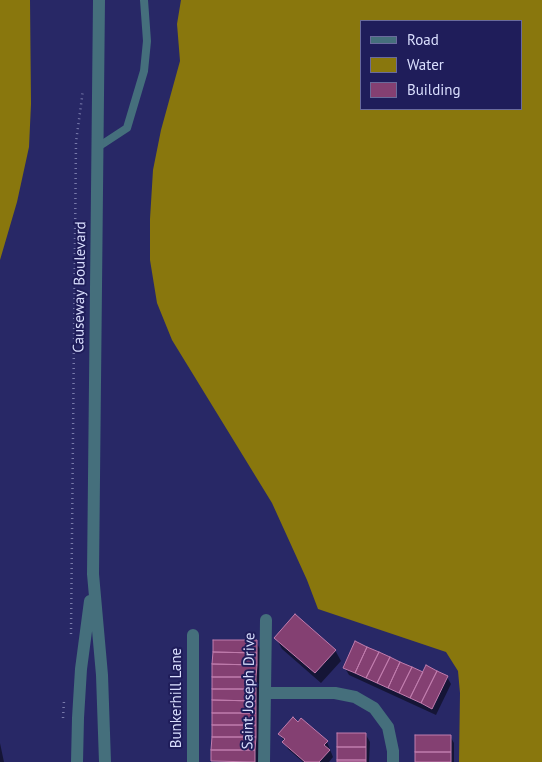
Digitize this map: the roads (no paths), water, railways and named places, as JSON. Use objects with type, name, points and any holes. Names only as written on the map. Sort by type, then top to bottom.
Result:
[{"type":"street","name":"Causeway Boulevard","points":[[99,0],[94,574],[102,675],[105,762]]},
{"type":"street","name":"Causeway Boulevard","points":[[77,762],[82,669],[94,574]]},
{"type":"street","name":"Saint Joseph Drive","points":[[264,762],[266,620]]},
{"type":"street","name":"Bunkerhill Lane","points":[[193,635],[193,762]]},
{"type":"street","points":[[265,693],[335,694],[355,697],[374,708],[388,727],[393,751],[393,762]]},
{"type":"lane","points":[[98,147],[127,128],[144,71],[147,41],[144,0]]},
{"type":"water","points":[[0,0],[30,0],[31,104],[29,147],[17,202],[0,260]]},
{"type":"water","points":[[181,0],[542,0],[542,762],[459,762],[460,693],[458,671],[446,652],[318,609],[272,503],[172,340],[157,303],[150,260],[150,219],[153,170],[161,130],[180,61],[177,24]]}]
